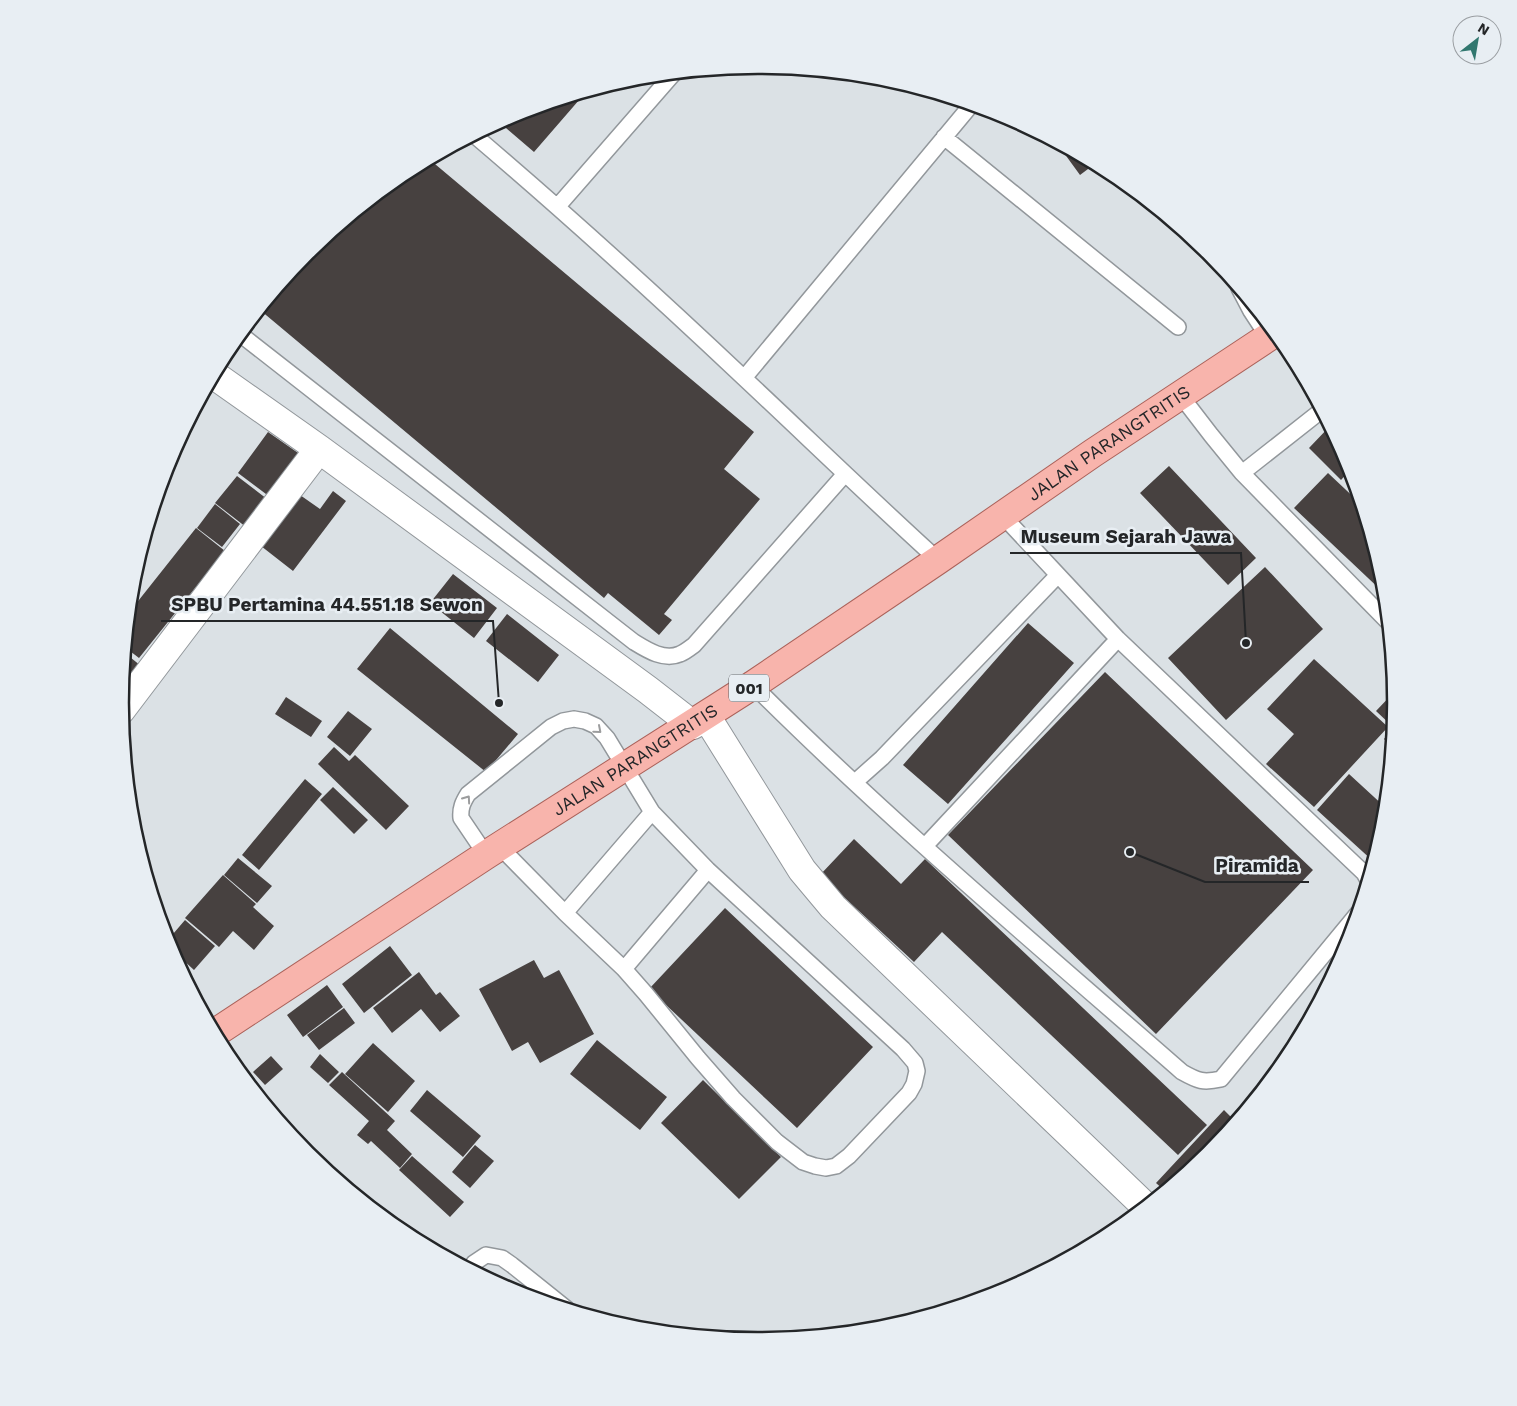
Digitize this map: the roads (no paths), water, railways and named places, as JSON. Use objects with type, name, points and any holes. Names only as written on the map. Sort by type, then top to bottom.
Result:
[{"type":"main road","name":"JALAN PARANGTRITIS","points":[[221,1029],[493,851],[753,685],[1093,453],[1270,336]]},
{"type":"street","points":[[219,379],[319,449],[648,690],[699,720],[802,870],[833,907],[1141,1202]]},
{"type":"street","points":[[129,699],[319,449]]},
{"type":"lane","points":[[558,206],[667,80]]},
{"type":"lane","points":[[744,378],[967,110]]},
{"type":"lane","points":[[944,137],[1178,326]]},
{"type":"lane","points":[[479,139],[558,206],[938,560]]},
{"type":"lane","points":[[246,338],[634,642],[649,652],[664,656],[680,655],[694,645],[845,474]]},
{"type":"lane","points":[[1181,396],[1242,473],[1381,614]]},
{"type":"lane","points":[[1242,473],[1317,414]]},
{"type":"lane","points":[[1003,516],[1118,639],[1364,873]]},
{"type":"lane","points":[[855,782],[882,758],[1058,575]]},
{"type":"lane","points":[[925,846],[1118,639]]},
{"type":"lane","points":[[753,685],[796,728],[925,846],[1182,1072],[1197,1080],[1208,1082],[1221,1079],[1345,929]]},
{"type":"lane","points":[[563,721],[584,721],[596,726],[607,738],[625,767],[652,812],[708,870],[915,1062],[916,1077],[909,1093],[849,1156],[836,1166],[826,1168],[803,1162],[776,1142],[698,1058],[624,969],[565,913],[493,851],[461,818],[460,810],[468,794],[551,728],[563,721]]},
{"type":"lane","points":[[565,913],[652,812]]},
{"type":"lane","points":[[624,969],[708,870]]},
{"type":"lane","points":[[474,1264],[486,1254],[502,1258],[555,1298]]},
{"type":"place","name":"Museum Sejarah Jawa","points":[[1246,643]]},
{"type":"place","name":"SPBU Pertamina 44.551.18 Sewon","points":[[499,703]]},
{"type":"place","name":"Piramida","points":[[1130,852]]}]
